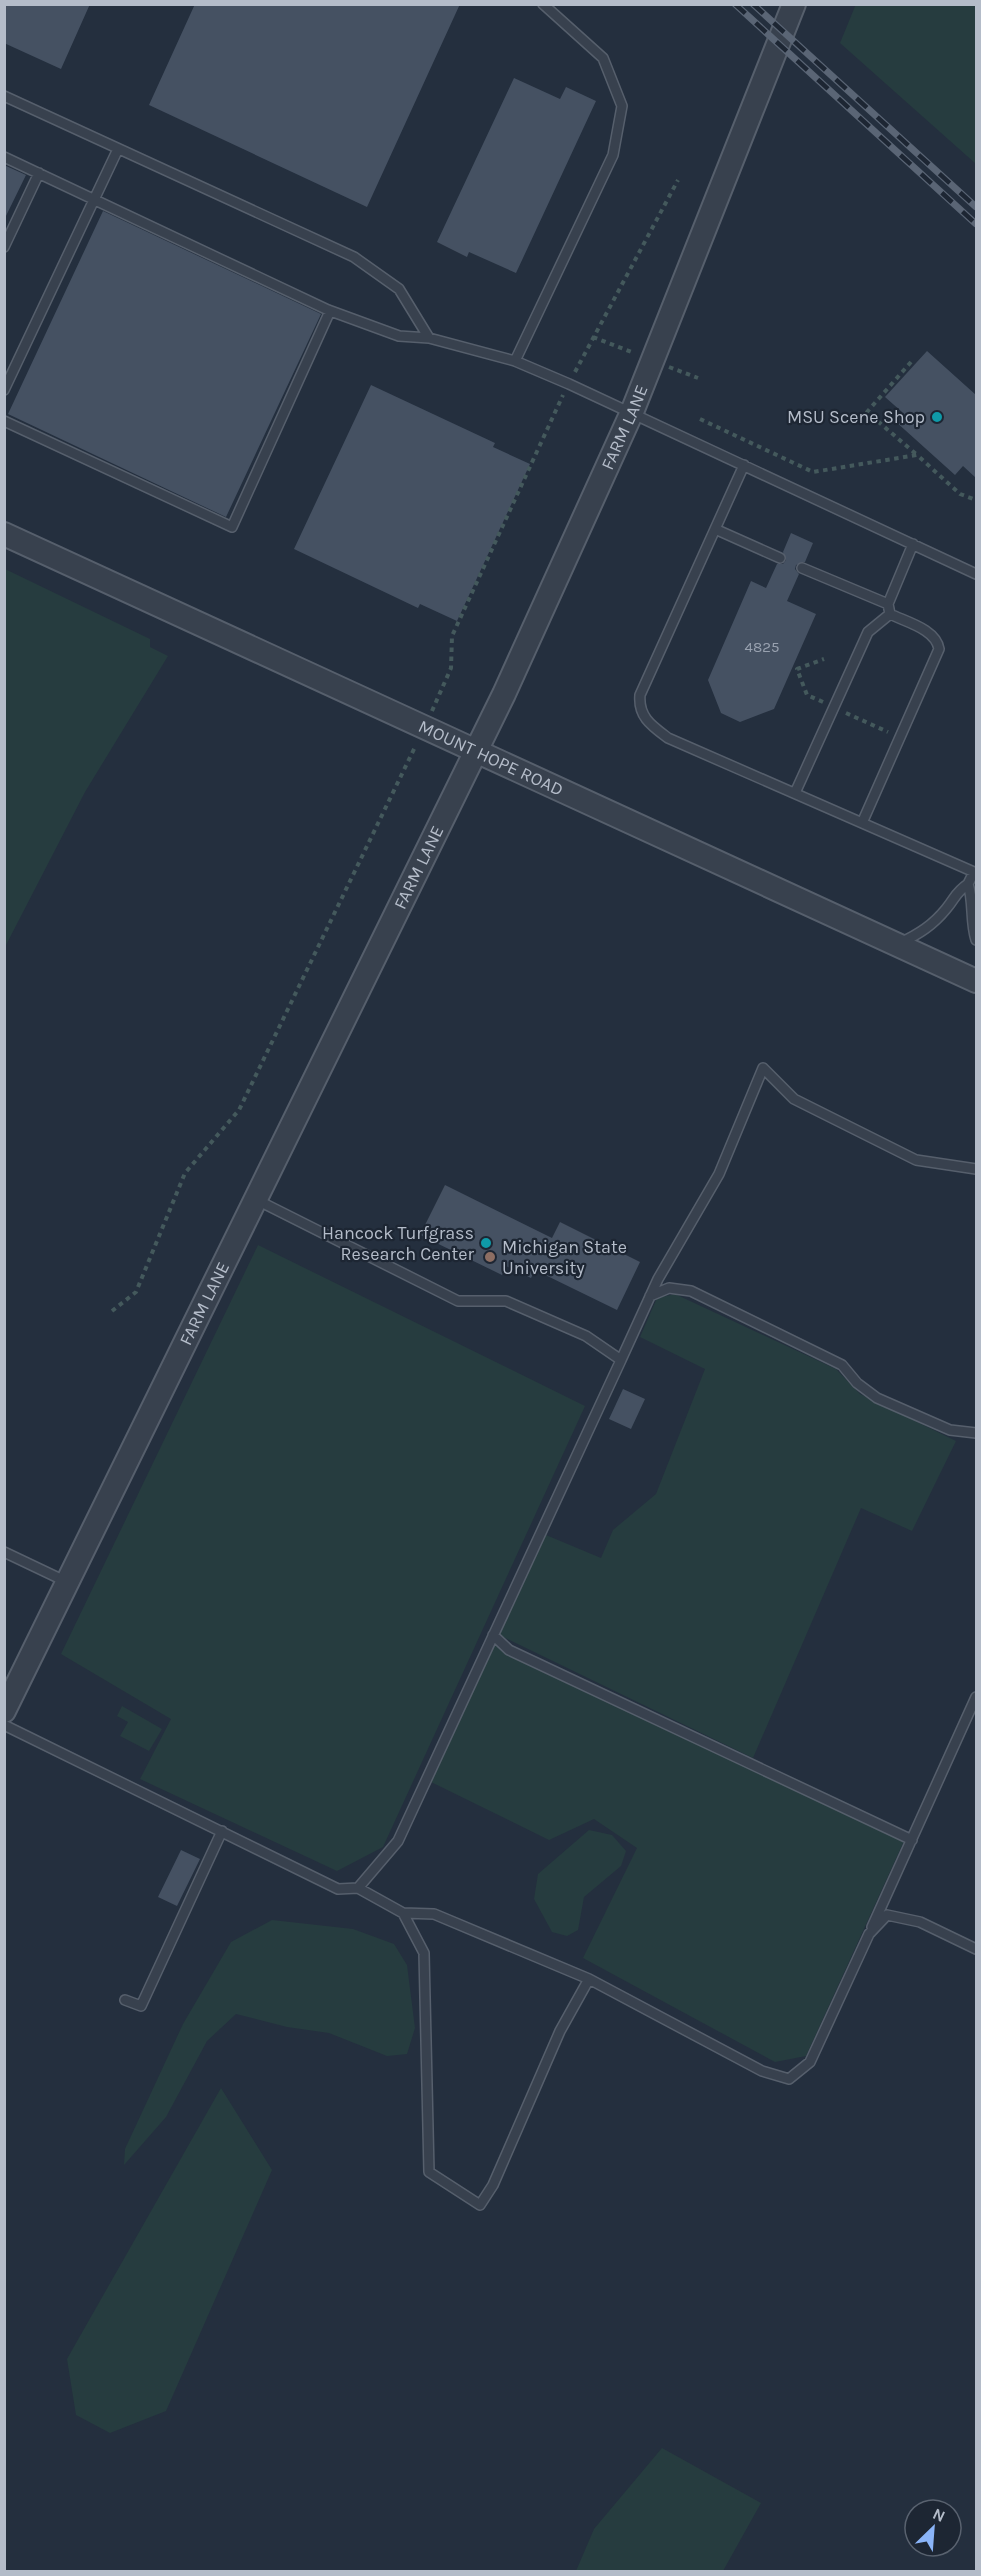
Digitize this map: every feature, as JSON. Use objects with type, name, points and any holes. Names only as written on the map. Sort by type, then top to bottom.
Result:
[{"type":"street","name":"FARM LANE","points":[[4,1710],[476,751],[632,412],[794,4]]},
{"type":"street","name":"MOUNT HOPE ROAD","points":[[4,534],[976,981]]},
{"type":"lane","points":[[515,361],[613,155],[622,106],[603,58],[543,4]]},
{"type":"lane","points":[[4,96],[354,257],[399,289],[429,338]]},
{"type":"lane","points":[[4,390],[118,149]]},
{"type":"lane","points":[[4,157],[330,311],[399,336],[429,338],[515,361],[569,384],[976,574]]},
{"type":"lane","points":[[4,247],[39,173]]},
{"type":"lane","points":[[4,421],[232,527],[330,311]]},
{"type":"lane","points":[[744,465],[640,695],[643,715],[649,724],[668,738],[974,872],[969,884],[956,892],[936,921],[920,934],[896,944]]},
{"type":"lane","points":[[715,529],[780,558]]},
{"type":"lane","points":[[795,793],[868,632],[889,609],[913,544]]},
{"type":"lane","points":[[802,568],[889,609],[932,635],[938,642],[939,649],[862,823]]},
{"type":"lane","points":[[969,884],[972,896],[971,915],[976,940]]},
{"type":"lane","points":[[358,1888],[398,1841],[650,1296],[719,1174],[763,1068],[794,1099],[916,1160],[976,1169]]},
{"type":"lane","points":[[255,1199],[458,1301],[506,1300],[586,1336],[621,1360]]},
{"type":"lane","points":[[650,1296],[669,1288],[692,1291],[843,1365],[857,1383],[877,1398],[950,1430],[976,1433]]},
{"type":"lane","points":[[4,1552],[67,1582]]},
{"type":"lane","points":[[493,1635],[509,1650],[912,1840]]},
{"type":"lane","points":[[4,1725],[338,1889],[358,1888],[403,1913],[434,1914],[589,1979],[762,2071],[789,2079],[810,2062],[976,1697]]},
{"type":"lane","points":[[125,2000],[141,2006],[222,1831]]},
{"type":"lane","points":[[403,1913],[424,1953],[429,2172],[480,2205],[493,2185],[560,2031],[589,1979]]},
{"type":"lane","points":[[869,1934],[887,1915],[920,1922],[976,1949]]},
{"type":"path","points":[[112,1311],[136,1292],[185,1173],[239,1110],[425,727],[451,668],[452,636],[569,384],[678,180]]},
{"type":"path","points":[[911,362],[867,412],[960,494],[976,500]]},
{"type":"path","points":[[700,419],[813,472],[917,455]]},
{"type":"green space","points":[[856,4],[976,5],[976,164],[840,43]]},
{"type":"green space","points":[[5,569],[150,639],[150,647],[168,656],[85,792],[5,947]]},
{"type":"green space","points":[[258,1245],[585,1406],[383,1847],[337,1871],[140,1779],[171,1719],[61,1654]]},
{"type":"green space","points":[[675,1294],[836,1369],[860,1394],[956,1441],[912,1531],[861,1508],[753,1758],[499,1635],[546,1535],[601,1558],[613,1530],[656,1494],[705,1369],[640,1337],[657,1298]]},
{"type":"green space","points":[[494,1645],[904,1841],[806,2056],[775,2062],[583,1958],[637,1848],[594,1819],[549,1840],[431,1782]]},
{"type":"green space","points":[[122,1706],[162,1729],[149,1751],[120,1736],[128,1722],[117,1716]]},
{"type":"green space","points":[[589,1830],[612,1835],[626,1851],[621,1866],[584,1897],[578,1930],[567,1936],[552,1932],[534,1899],[538,1874]]},
{"type":"green space","points":[[272,1920],[353,1929],[394,1944],[407,1965],[415,2028],[407,2054],[387,2056],[329,2033],[287,2027],[236,2014],[207,2041],[166,2117],[124,2165],[125,2149],[183,2024],[231,1942]]},
{"type":"green space","points":[[221,2088],[272,2170],[166,2411],[110,2433],[76,2415],[67,2359]]},
{"type":"green space","points":[[662,2448],[761,2503],[723,2571],[576,2571],[594,2529]]},
{"type":"building","points":[[4,4],[90,4],[61,69],[4,43]]},
{"type":"building","points":[[195,4],[460,4],[367,207],[149,105]]},
{"type":"building","points":[[514,78],[560,99],[566,87],[596,101],[516,273],[469,252],[467,257],[437,242]]},
{"type":"building","points":[[4,165],[26,175],[4,220]]},
{"type":"building","points":[[103,211],[321,314],[226,517],[8,414]]},
{"type":"building","name":"MSU Scene Shop","points":[[927,351],[976,395],[976,478],[963,466],[955,475],[895,421],[902,412],[885,397]]},
{"type":"building","points":[[371,385],[495,443],[493,447],[530,464],[457,621],[420,604],[418,608],[294,549]]},
{"type":"building","points":[[791,533],[813,543],[805,562],[796,565],[795,569],[799,574],[787,601],[816,614],[774,709],[740,722],[721,713],[708,680],[751,581],[766,588],[777,564],[783,564],[786,560],[783,552]]},
{"type":"building","name":"Hancock Turfgrass Research Center","points":[[445,1185],[552,1238],[560,1222],[640,1262],[617,1310],[535,1270],[531,1278],[506,1266],[502,1275],[420,1235]]},
{"type":"building","points":[[623,1389],[645,1399],[631,1429],[609,1419]]},
{"type":"building","points":[[181,1850],[200,1859],[177,1906],[158,1897]]},
{"type":"railway","points":[[735,4],[976,224]]},
{"type":"railway","points":[[753,4],[976,207]]},
{"type":"place","name":"MSU Scene Shop","points":[[937,417]]},
{"type":"place","name":"Hancock Turfgrass Research Center","points":[[486,1243]]},
{"type":"place","name":"Michigan State University","points":[[490,1257]]}]
